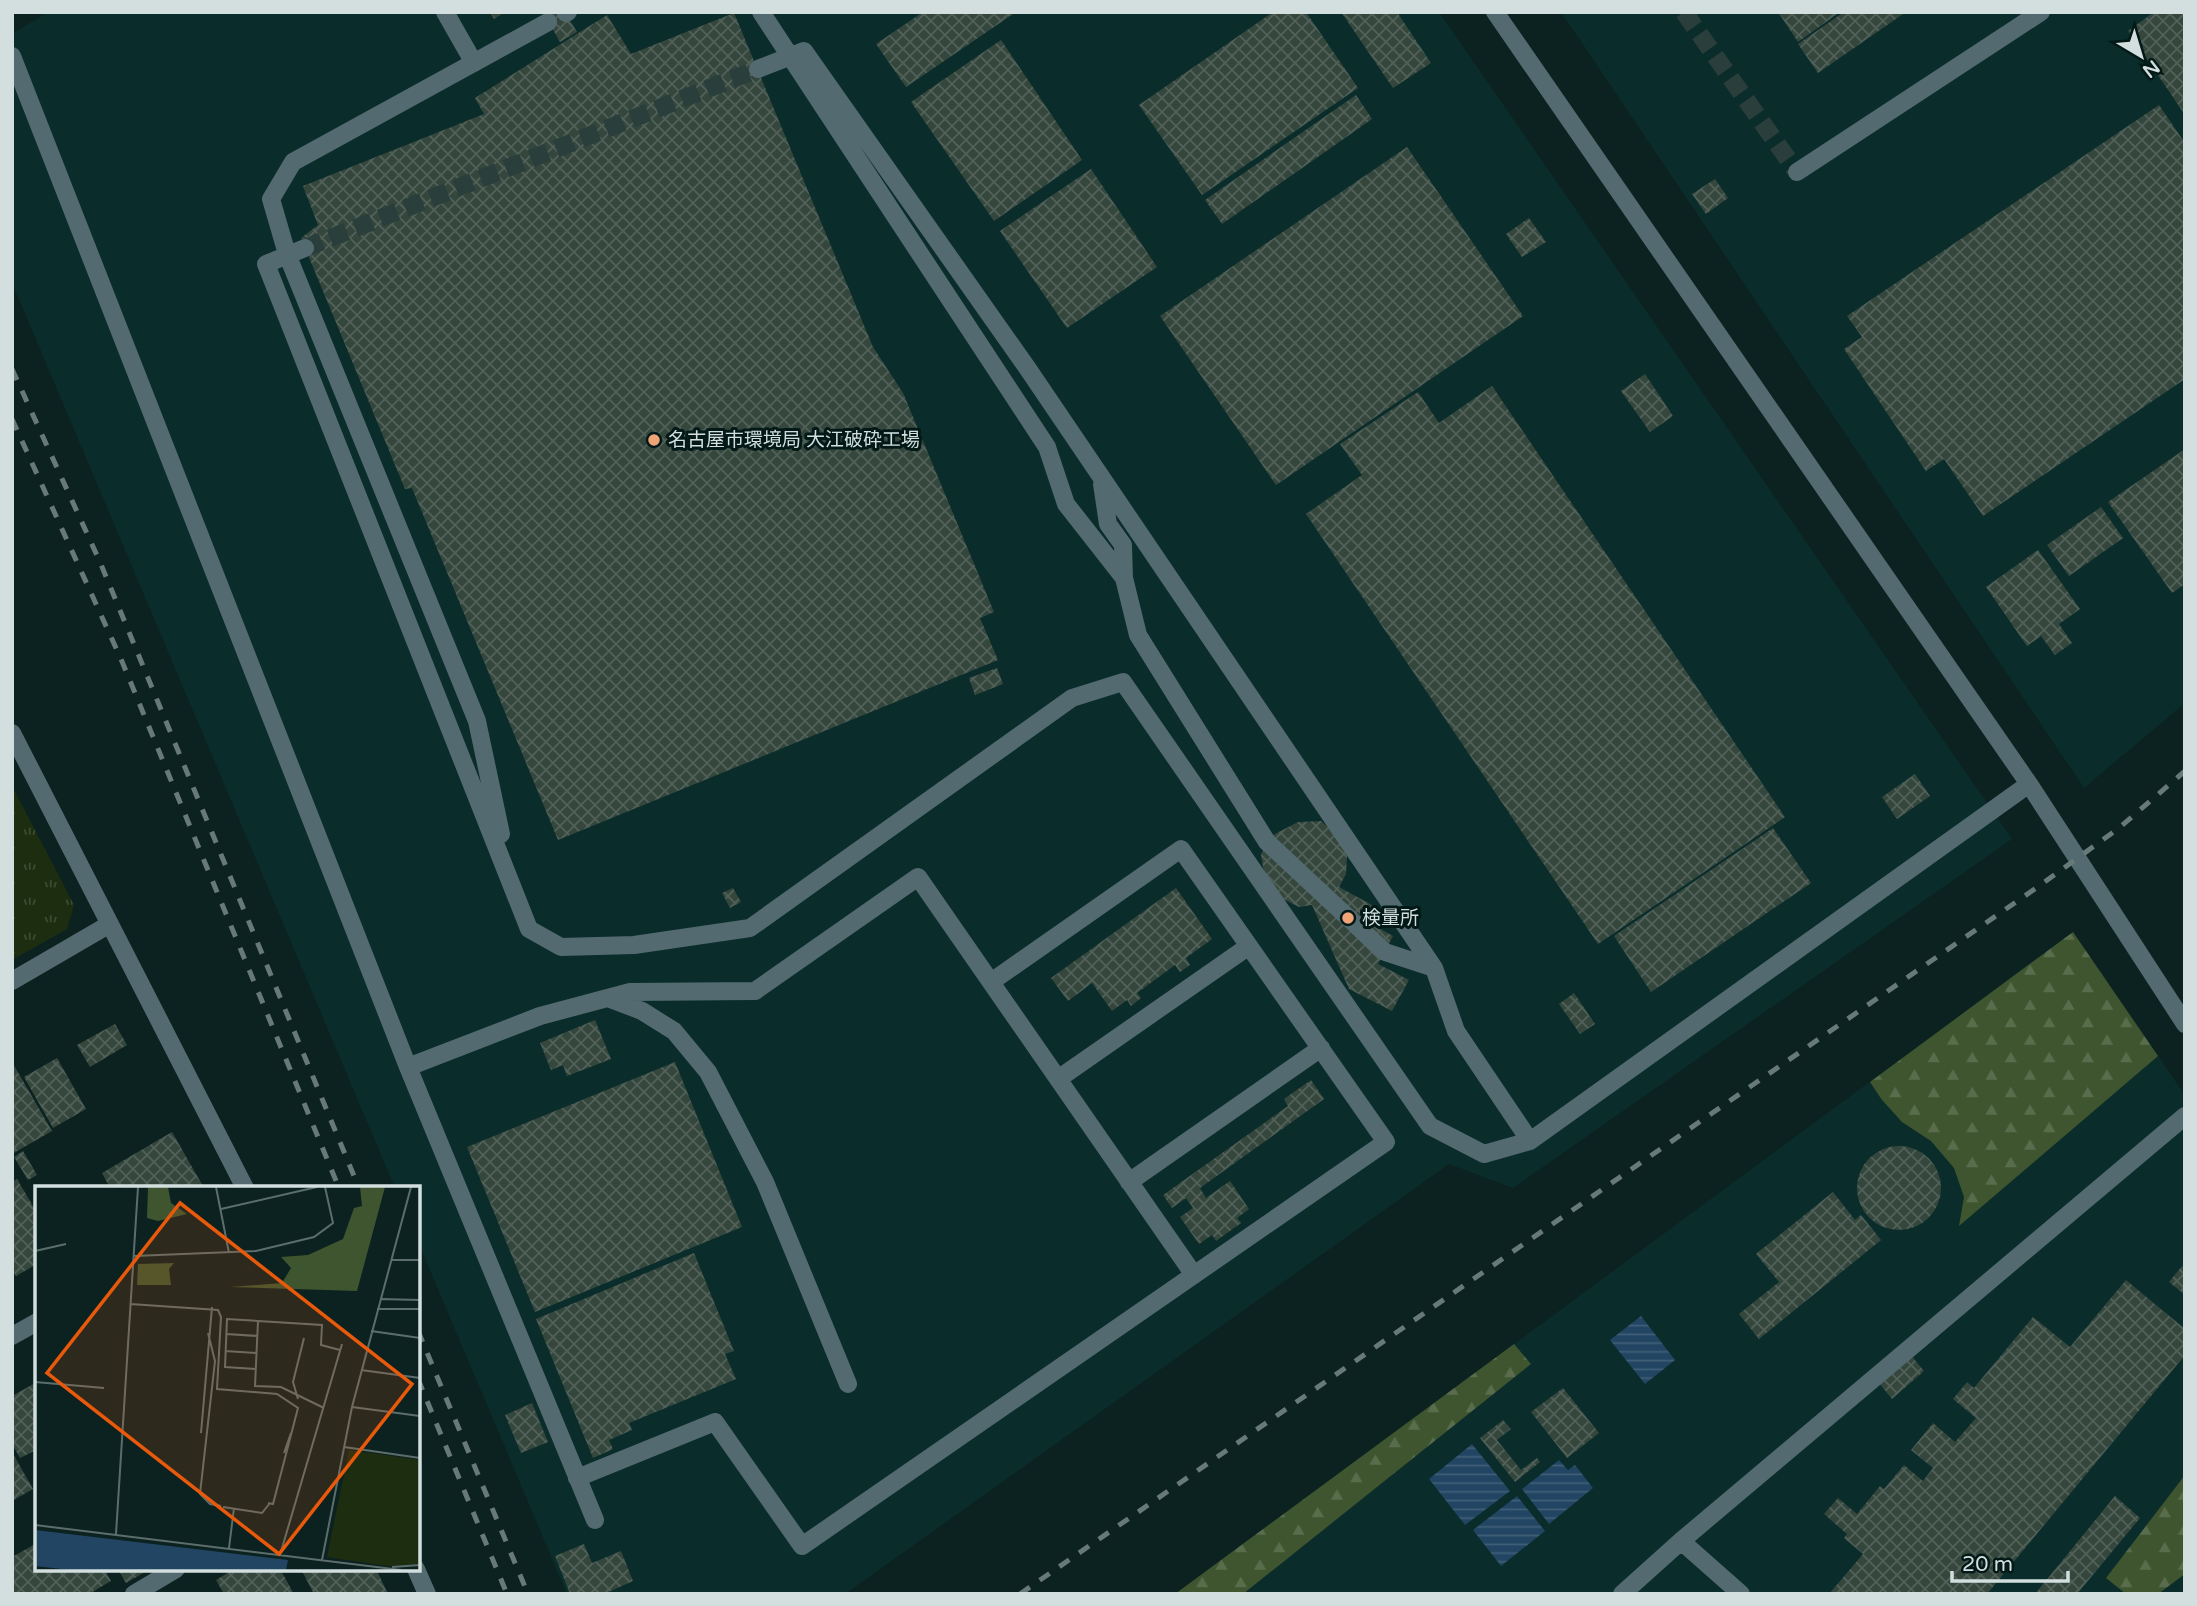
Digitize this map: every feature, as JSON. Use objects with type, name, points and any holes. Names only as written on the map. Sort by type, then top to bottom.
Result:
[{"type":"street","points":[[445,12],[474,63]]},
{"type":"street","points":[[761,12],[1047,447],[1066,504],[1124,578]]},
{"type":"street","points":[[1496,12],[2029,785],[2185,1024]]},
{"type":"street","points":[[1797,172],[2041,12]]},
{"type":"street","points":[[510,881],[477,721],[287,254],[271,200],[293,162],[548,22]]},
{"type":"street","points":[[758,69],[804,51],[1028,369],[1434,968],[1456,1031],[1530,1141]]},
{"type":"street","points":[[12,56],[408,1067],[595,1520]]},
{"type":"street","points":[[305,248],[266,264],[529,929],[562,947],[634,945],[750,928],[1072,698],[1123,682],[1430,1126],[1484,1154],[1530,1141],[2029,785]]},
{"type":"street","points":[[1101,477],[1108,524],[1123,545],[1124,578],[1138,635],[1268,842],[1385,952],[1434,968]]},
{"type":"street","points":[[12,733],[244,1186]]},
{"type":"street","points":[[578,1478],[715,1422],[802,1546],[1386,1142],[1181,849],[991,982]]},
{"type":"street","points":[[408,1067],[540,1016],[630,992],[755,991],[918,877],[1194,1275]]},
{"type":"street","points":[[12,981],[110,924]]},
{"type":"street","points":[[1058,1079],[1249,946]]},
{"type":"street","points":[[608,998],[642,1012],[674,1031],[708,1072],[765,1182],[848,1384]]},
{"type":"street","points":[[1129,1182],[1321,1048]]},
{"type":"street","points":[[1622,1594],[1681,1541],[2185,1116]]},
{"type":"street","points":[[12,1336],[35,1323]]},
{"type":"street","points":[[1681,1541],[1741,1594]]},
{"type":"street","points":[[134,1594],[173,1571]]},
{"type":"street","points":[[417,1571],[427,1594]]},
{"type":"shaded area","points":[[48,12],[1439,12],[2012,839],[1513,1188],[1449,1164],[845,1594],[567,1594],[420,1247],[420,1186],[394,1186],[12,283],[12,34]]},
{"type":"shaded area","points":[[1561,12],[2185,12],[2185,703],[2084,788]]},
{"type":"shaded area","points":[[2073,932],[2185,1095],[2185,1594],[1175,1594]]},
{"type":"shaded area","points":[[1641,1316],[1675,1360],[1645,1384],[1610,1340]]},
{"type":"shaded area","points":[[1472,1444],[1510,1491],[1465,1525],[1429,1479]]},
{"type":"shaded area","points":[[1559,1460],[1568,1470],[1575,1465],[1593,1488],[1549,1524],[1522,1489]]},
{"type":"shaded area","points":[[1517,1496],[1545,1531],[1501,1566],[1473,1530]]},
{"type":"green space","points":[[12,786],[74,905],[67,929],[12,960]]},
{"type":"green space","points":[[2073,932],[2158,1056],[1959,1226],[1964,1197],[1954,1168],[1931,1141],[1902,1122],[1870,1082]]},
{"type":"green space","points":[[1514,1344],[1531,1364],[1243,1594],[1175,1594]]},
{"type":"green space","points":[[2185,1475],[2185,1574],[2158,1594],[2126,1594],[2106,1578]]},
{"type":"building","points":[[490,12],[505,12],[494,19]]},
{"type":"building","points":[[543,12],[565,12],[577,32],[560,42]]},
{"type":"building","points":[[923,12],[1016,12],[906,87],[876,44]]},
{"type":"building","points":[[1273,12],[1306,12],[1358,88],[1202,195],[1139,105]]},
{"type":"building","points":[[1341,12],[1397,12],[1431,63],[1393,88]]},
{"type":"building","points":[[1778,12],[1840,12],[1798,42]]},
{"type":"building","points":[[1844,12],[1906,12],[1818,73],[1798,44]]},
{"type":"building","points":[[2154,12],[2185,12],[2185,115],[2128,31]]},
{"type":"building","name":"名古屋市環境局 大江破砕工場","points":[[734,13],[873,347],[903,393],[994,612],[980,618],[998,660],[558,840],[412,488],[405,489],[301,238],[318,225],[303,186],[484,114],[475,98],[607,15],[631,54]]},
{"type":"building","points":[[1001,40],[1082,160],[994,221],[911,102]]},
{"type":"building","points":[[1356,95],[1372,119],[1222,224],[1205,200]]},
{"type":"building","points":[[2159,105],[2185,143],[2185,379],[1983,516],[1944,459],[1926,471],[1844,349],[1862,337],[1847,316]]},
{"type":"building","points":[[1407,147],[1523,316],[1276,485],[1160,316]]},
{"type":"building","points":[[1091,169],[1157,267],[1067,328],[1000,231]]},
{"type":"building","points":[[1715,179],[1728,198],[1706,214],[1692,194]]},
{"type":"building","points":[[1529,218],[1546,242],[1522,257],[1506,234]]},
{"type":"building","points":[[1645,374],[1673,416],[1650,432],[1621,391]]},
{"type":"building","points":[[1492,386],[1785,817],[1598,944],[1306,514],[1362,475],[1340,444],[1418,392],[1439,423]]},
{"type":"building","points":[[2185,449],[2185,584],[2172,593],[2108,502]]},
{"type":"building","points":[[2101,507],[2123,538],[2069,576],[2047,545]]},
{"type":"building","points":[[2038,550],[2080,609],[2059,624],[2072,643],[2055,655],[2041,636],[2027,646],[1986,587]]},
{"type":"building","points":[[997,668],[1003,684],[975,695],[969,678]]},
{"type":"building","points":[[1915,774],[1930,796],[1897,819],[1882,797]]},
{"type":"building","name":"検量所","points":[[1321,821],[1337,835],[1347,856],[1346,874],[1339,887],[1383,911],[1375,926],[1393,936],[1378,964],[1409,980],[1392,1011],[1349,989],[1312,905],[1299,907],[1281,898],[1265,879],[1261,855],[1271,836],[1298,822]]},
{"type":"building","points":[[1773,828],[1811,883],[1651,992],[1614,936]]},
{"type":"building","points":[[733,888],[741,902],[730,908],[722,893]]},
{"type":"building","points":[[1176,888],[1212,939],[1186,958],[1190,965],[1180,972],[1175,965],[1137,993],[1141,998],[1131,1006],[1127,1000],[1112,1011],[1092,983],[1068,1001],[1051,978]]},
{"type":"building","points":[[1574,993],[1595,1024],[1580,1034],[1559,1004]]},
{"type":"building","points":[[595,1020],[611,1059],[567,1076],[563,1065],[551,1070],[540,1043]]},
{"type":"building","points":[[115,1024],[127,1045],[90,1067],[77,1045]]},
{"type":"building","points":[[57,1058],[86,1109],[53,1128],[24,1077]]},
{"type":"building","points":[[12,1062],[52,1131],[12,1154]]},
{"type":"building","points":[[675,1062],[742,1227],[535,1312],[467,1147]]},
{"type":"building","points":[[1311,1080],[1324,1099],[1200,1188],[1206,1198],[1230,1181],[1249,1209],[1237,1218],[1241,1223],[1216,1241],[1212,1235],[1199,1244],[1180,1217],[1193,1208],[1186,1198],[1172,1208],[1163,1195],[1288,1106],[1284,1099]]},
{"type":"building","points":[[172,1132],[203,1186],[109,1186],[102,1173]]},
{"type":"building","points":[[1899,1146],[1915,1149],[1929,1158],[1938,1172],[1941,1188],[1938,1204],[1929,1218],[1915,1227],[1899,1230],[1883,1227],[1869,1218],[1860,1204],[1857,1188],[1860,1172],[1869,1158],[1883,1149]]},
{"type":"building","points":[[23,1151],[37,1175],[28,1180],[14,1157]]},
{"type":"building","points":[[17,1179],[35,1210],[35,1265],[16,1276],[12,1270],[12,1182]]},
{"type":"building","points":[[1833,1192],[1855,1220],[1861,1215],[1881,1240],[1759,1339],[1739,1314],[1779,1282],[1756,1254]]},
{"type":"building","points":[[694,1253],[734,1351],[725,1354],[736,1379],[629,1423],[632,1430],[609,1440],[613,1449],[593,1458],[536,1319]]},
{"type":"building","points":[[2182,1266],[2185,1269],[2185,1295],[2169,1282]]},
{"type":"building","points":[[2126,1280],[2185,1329],[2185,1355],[1987,1594],[1829,1594],[1863,1554],[1844,1538],[1847,1534],[1824,1514],[1838,1498],[1857,1514],[1880,1486],[1884,1489],[1904,1465],[1923,1481],[1933,1468],[1911,1450],[1933,1423],[1955,1442],[1976,1418],[1953,1399],[1967,1382],[1974,1388],[2033,1317],[2070,1347]]},
{"type":"building","points":[[1910,1354],[1924,1371],[1892,1399],[1878,1382]]},
{"type":"building","points":[[35,1383],[35,1452],[20,1458],[12,1444],[12,1396]]},
{"type":"building","points":[[1563,1388],[1599,1433],[1567,1458],[1531,1412]]},
{"type":"building","points":[[532,1403],[548,1442],[521,1453],[505,1415]]},
{"type":"building","points":[[1503,1420],[1511,1429],[1497,1440],[1521,1470],[1537,1458],[1540,1462],[1515,1482],[1480,1438]]},
{"type":"building","points":[[12,1452],[33,1489],[12,1501]]},
{"type":"building","points":[[2115,1496],[2140,1518],[2077,1594],[2035,1594]]},
{"type":"building","points":[[35,1544],[35,1571],[105,1571],[111,1581],[89,1594],[12,1594],[12,1557]]},
{"type":"building","points":[[584,1544],[592,1563],[621,1551],[633,1581],[604,1594],[570,1594],[555,1556]]},
{"type":"building","points":[[119,1571],[147,1571],[126,1583]]},
{"type":"building","points":[[231,1571],[281,1571],[294,1594],[224,1594],[216,1580]]},
{"type":"building","points":[[302,1571],[377,1571],[388,1594],[314,1594]]},
{"type":"tunnel","points":[[1684,12],[1797,172]]},
{"type":"tunnel","points":[[305,248],[758,69]]},
{"type":"railway","points":[[12,369],[100,562],[358,1186]]},
{"type":"railway","points":[[12,419],[121,659],[338,1186]]},
{"type":"railway","points":[[1020,1594],[2039,886],[2119,828],[2185,771]]},
{"type":"railway","points":[[420,1336],[528,1594]]},
{"type":"railway","points":[[420,1384],[507,1594]]},
{"type":"place","name":"名古屋市環境局 大江破砕工場","points":[[654,440]]},
{"type":"place","name":"検量所","points":[[1348,918]]}]
